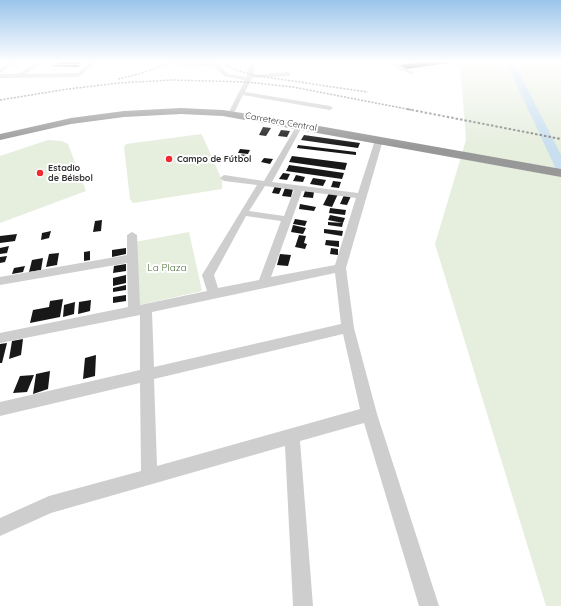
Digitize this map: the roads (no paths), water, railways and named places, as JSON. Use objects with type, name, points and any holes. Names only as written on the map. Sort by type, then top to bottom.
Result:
[{"type":"highway","name":"Carretera Central","points":[[0,137],[71,121],[124,114],[182,111],[231,114],[300,125],[561,173]]},
{"type":"street","points":[[231,114],[242,90]]},
{"type":"street","points":[[241,93],[330,108]]},
{"type":"street","points":[[213,293],[208,275],[243,213],[264,183],[300,125]]},
{"type":"street","points":[[380,140],[361,196],[340,268],[348,328],[368,414],[429,606]]},
{"type":"street","points":[[224,178],[361,196]]},
{"type":"street","points":[[263,282],[299,187]]},
{"type":"street","points":[[243,213],[287,219]]},
{"type":"street","points":[[132,235],[133,258],[148,375],[149,477]]},
{"type":"street","points":[[0,281],[133,258]]},
{"type":"street","points":[[0,338],[140,310],[263,282],[340,268]]},
{"type":"street","points":[[0,409],[348,328]]},
{"type":"street","points":[[0,528],[49,505],[368,414]]},
{"type":"street","points":[[292,436],[303,606]]},
{"type":"waterway","points":[[524,90],[561,167]]},
{"type":"railway","points":[[0,100],[60,90]]},
{"type":"railway","points":[[310,90],[412,110]]},
{"type":"railway","points":[[356,90],[368,92]]},
{"type":"railway","points":[[407,109],[561,139]]},
{"type":"place","name":"Campo de Fútbol","points":[[169,159]]},
{"type":"place","name":"Estadio de Béisbol","points":[[40,173]]},
{"type":"park label","name":"La Plaza","points":[[167,268]]}]
